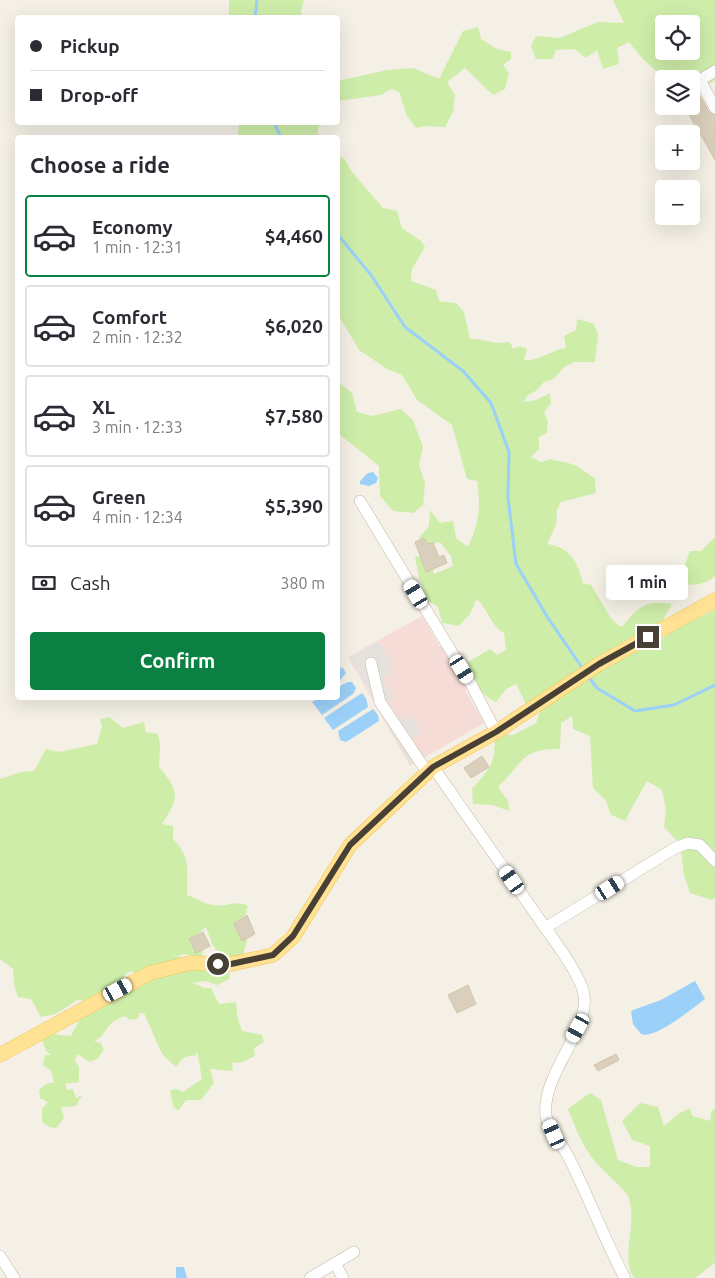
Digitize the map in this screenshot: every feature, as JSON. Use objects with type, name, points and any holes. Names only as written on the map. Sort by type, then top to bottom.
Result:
[{"type":"main road","points":[[0,1055],[150,972],[190,963],[231,964],[273,955],[293,936],[350,845],[430,770],[496,732],[599,664],[715,600]]},
{"type":"street","points":[[715,72],[700,80],[715,108]]},
{"type":"street","points":[[360,501],[471,684],[496,732]]},
{"type":"street","points":[[372,663],[380,702],[545,928],[583,989],[584,1016],[568,1044],[547,1092],[546,1116],[554,1134],[572,1163],[612,1254],[625,1278]]},
{"type":"street","points":[[545,928],[676,848],[688,843],[700,845],[715,861]]},
{"type":"street","points":[[310,1278],[354,1252]]},
{"type":"street","points":[[0,1256],[14,1278]]},
{"type":"street","points":[[335,1263],[344,1278]]},
{"type":"shaded area","points":[[422,616],[440,647],[444,646],[470,686],[465,690],[484,723],[410,766],[348,657]]},
{"type":"shaded area","points":[[379,641],[393,666],[389,669],[391,673],[385,676],[383,681],[393,698],[384,703],[393,719],[400,715],[404,721],[412,717],[415,719],[421,732],[410,739],[421,759],[410,765],[350,657]]},
{"type":"green space","points":[[229,0],[304,0],[302,15],[229,15]]},
{"type":"green space","points":[[613,0],[715,0],[715,80],[707,85],[700,86],[700,70],[655,70],[637,53],[629,42],[617,48],[619,64],[603,69],[597,50],[586,58],[575,49],[556,50],[552,59],[536,59],[531,46],[536,36],[560,38],[598,22],[624,23]]},
{"type":"green space","points":[[478,27],[481,39],[497,49],[511,52],[511,59],[503,65],[509,73],[505,89],[493,95],[465,68],[447,82],[455,95],[453,112],[445,127],[424,126],[416,128],[407,116],[399,92],[391,89],[381,95],[340,101],[340,81],[387,70],[413,68],[439,79],[463,31]]},
{"type":"green space","points":[[239,125],[319,125],[317,135],[238,135]]},
{"type":"green space","points":[[340,156],[345,160],[352,172],[383,208],[397,211],[402,228],[421,241],[425,247],[412,269],[411,281],[436,290],[439,301],[456,303],[464,312],[470,339],[499,343],[510,342],[513,349],[520,346],[527,349],[524,360],[529,360],[566,348],[564,336],[576,330],[577,319],[594,324],[598,335],[595,362],[574,362],[563,368],[554,379],[544,382],[537,390],[527,396],[524,402],[536,400],[550,393],[551,403],[544,413],[548,421],[547,433],[539,437],[539,449],[531,457],[541,462],[551,459],[568,463],[577,466],[595,478],[596,493],[561,502],[557,510],[556,525],[547,544],[562,549],[572,557],[583,583],[591,585],[612,620],[622,627],[642,606],[655,603],[672,604],[650,645],[715,609],[715,897],[712,900],[690,893],[684,875],[680,844],[664,827],[666,809],[662,790],[647,781],[626,821],[611,815],[606,801],[593,788],[590,736],[573,729],[572,716],[561,723],[560,749],[529,755],[523,759],[498,787],[508,801],[509,811],[493,805],[473,804],[472,789],[488,770],[493,758],[494,734],[513,735],[536,723],[540,712],[528,708],[516,684],[506,689],[496,702],[485,695],[477,686],[468,662],[490,649],[497,655],[506,650],[504,633],[496,626],[477,599],[470,614],[459,626],[442,623],[438,607],[427,600],[419,578],[415,556],[429,559],[434,574],[453,566],[451,556],[440,542],[428,545],[419,538],[429,526],[430,510],[440,523],[453,521],[456,538],[468,547],[475,530],[478,515],[477,481],[467,479],[452,425],[417,400],[402,375],[387,369],[359,350],[340,317]]},
{"type":"green space","points":[[340,384],[352,393],[357,412],[373,416],[401,409],[413,420],[423,447],[419,465],[425,483],[423,505],[413,513],[393,511],[380,496],[379,466],[340,435]]},
{"type":"green space","points":[[715,537],[715,576],[700,584],[683,584],[685,564],[690,551],[701,551]]},
{"type":"green space","points":[[109,717],[123,728],[144,722],[146,732],[158,734],[160,744],[159,767],[171,783],[175,795],[172,808],[162,824],[173,826],[173,839],[183,852],[187,865],[187,895],[218,906],[239,903],[248,906],[246,914],[238,921],[247,940],[243,955],[227,957],[217,952],[206,927],[197,935],[203,948],[202,961],[187,954],[179,955],[187,967],[209,963],[231,966],[229,979],[217,985],[206,981],[193,983],[204,988],[211,988],[219,1004],[236,1002],[237,1016],[242,1031],[262,1035],[264,1042],[254,1048],[255,1056],[243,1062],[232,1063],[233,1071],[210,1069],[214,1083],[201,1100],[186,1100],[178,1111],[173,1106],[170,1090],[177,1089],[183,1092],[202,1079],[197,1051],[195,1056],[184,1058],[176,1067],[162,1054],[144,1013],[140,1013],[137,1019],[129,1020],[126,1016],[113,1022],[94,1041],[101,1043],[104,1050],[97,1059],[90,1062],[77,1054],[75,1061],[79,1067],[79,1082],[65,1084],[67,1090],[73,1089],[76,1098],[82,1095],[76,1106],[61,1107],[64,1118],[56,1128],[49,1127],[42,1122],[42,1109],[48,1102],[40,1098],[39,1090],[46,1084],[54,1082],[51,1071],[43,1065],[45,1055],[51,1055],[46,1051],[41,1037],[52,1034],[71,1036],[80,1019],[146,978],[131,971],[124,975],[123,987],[118,992],[107,989],[103,997],[90,1001],[77,1000],[56,1014],[41,1017],[31,999],[18,997],[14,985],[13,969],[0,959],[0,779],[21,772],[34,771],[46,749],[59,752],[97,744],[102,727],[100,719]]},
{"type":"green space","points":[[590,1093],[601,1100],[618,1160],[637,1167],[650,1167],[650,1146],[632,1140],[622,1121],[640,1103],[658,1107],[664,1126],[678,1114],[690,1108],[692,1116],[710,1121],[711,1112],[715,1108],[715,1263],[695,1278],[634,1278],[628,1260],[631,1206],[628,1196],[586,1149],[568,1109]]},
{"type":"water","points":[[373,472],[378,478],[376,483],[369,486],[360,484],[360,481],[368,473]]},
{"type":"water","points":[[340,667],[343,668],[346,673],[340,680]]},
{"type":"water","points":[[352,682],[356,688],[353,694],[322,715],[312,702],[316,700],[340,700],[340,686]]},
{"type":"water","points":[[362,693],[366,698],[368,707],[333,730],[324,718]]},
{"type":"water","points":[[373,709],[378,715],[379,721],[346,742],[340,740],[338,731]]},
{"type":"water","points":[[695,981],[705,999],[665,1028],[647,1035],[641,1034],[633,1024],[631,1012],[633,1010],[661,1000]]},
{"type":"water","points":[[176,1267],[184,1267],[187,1278],[176,1278]]},
{"type":"building","points":[[700,96],[709,112],[715,115],[715,160],[700,136],[700,125],[694,125],[690,115],[700,115]]},
{"type":"building","points":[[424,538],[427,544],[433,543],[439,557],[444,555],[447,563],[426,572],[415,542]]},
{"type":"building","points":[[482,756],[489,767],[471,778],[464,768]]},
{"type":"building","points":[[247,915],[255,934],[242,941],[234,924]]},
{"type":"building","points":[[203,932],[210,946],[196,953],[189,939]]},
{"type":"building","points":[[468,985],[476,1004],[457,1013],[448,995]]},
{"type":"building","points":[[616,1054],[619,1060],[598,1071],[594,1065]]},
{"type":"waterway","points":[[255,15],[257,0]]},
{"type":"waterway","points":[[275,125],[280,135]]},
{"type":"waterway","points":[[340,237],[371,275],[405,327],[463,371],[491,403],[509,452],[508,497],[516,564],[548,618],[583,669]]},
{"type":"waterway","points":[[588,676],[597,688],[635,711],[674,705],[715,685]]},
{"type":"route","points":[[218,964],[231,964],[273,955],[293,936],[350,845],[433,767],[496,732],[599,664],[648,637]]}]
